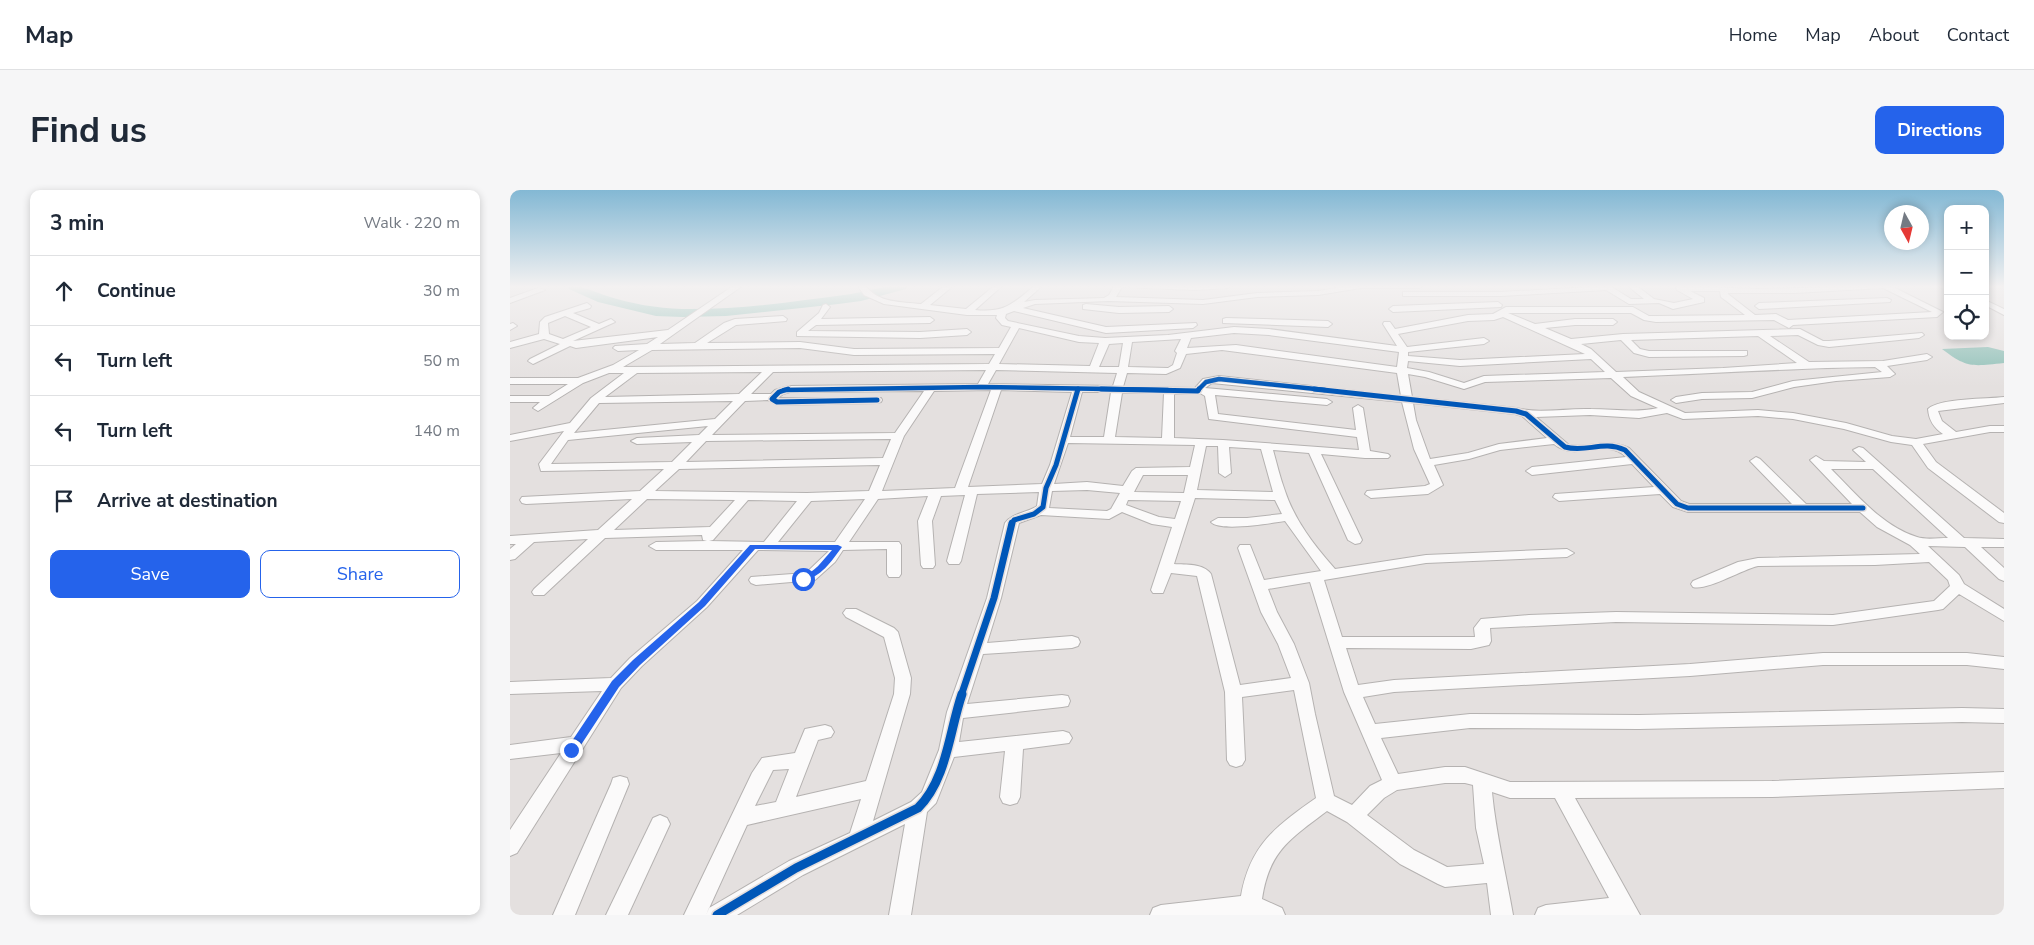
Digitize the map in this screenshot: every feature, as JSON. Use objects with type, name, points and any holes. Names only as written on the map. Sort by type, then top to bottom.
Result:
[{"type":"street","points":[[544,336],[544,322],[548,320]]},
{"type":"street","points":[[581,320],[598,327]]},
{"type":"street","points":[[538,408],[579,381],[608,370],[649,347],[689,320]]},
{"type":"street","points":[[697,346],[734,322],[769,320]]},
{"type":"street","points":[[930,320],[813,322],[800,334],[920,335],[982,320]]},
{"type":"street","points":[[920,335],[930,320]]},
{"type":"street","points":[[1001,320],[1078,339],[1105,341],[1217,331],[1270,332],[1353,341],[1404,354],[1460,363],[1594,356]]},
{"type":"street","points":[[1056,320],[1106,330],[1201,324]]},
{"type":"street","points":[[1372,494],[1434,488],[1437,485],[1415,436],[1402,371],[1404,354],[1390,328],[1454,320]]},
{"type":"street","points":[[1520,320],[1570,342],[1594,356],[1635,394],[1682,416],[1758,413],[1793,416],[1846,426],[1891,439],[1916,442],[1990,429],[2004,429]]},
{"type":"street","points":[[1780,320],[1821,343],[1829,344],[1919,335]]},
{"type":"street","points":[[1786,324],[1849,320]]},
{"type":"street","points":[[1216,322],[1246,321],[1328,324]]},
{"type":"street","points":[[533,361],[565,343],[611,322]]},
{"type":"street","points":[[1534,327],[1575,322],[1614,322]]},
{"type":"street","points":[[956,352],[973,323]]},
{"type":"street","points":[[981,387],[1016,325]]},
{"type":"street","points":[[510,345],[544,336],[565,343],[586,344],[673,331]]},
{"type":"street","points":[[1570,342],[1623,338],[1800,332]]},
{"type":"street","points":[[1760,333],[1807,365]]},
{"type":"street","points":[[824,349],[837,335]]},
{"type":"street","points":[[608,370],[994,367],[1172,370],[1177,366],[1180,350],[1187,335]]},
{"type":"street","points":[[1623,338],[1637,351],[1649,354],[1744,353]]},
{"type":"street","points":[[1108,441],[1117,389],[1127,356],[1128,339]]},
{"type":"street","points":[[1093,370],[1105,341]]},
{"type":"street","points":[[1341,362],[1353,341]]},
{"type":"street","points":[[1404,354],[1484,341]]},
{"type":"street","points":[[618,348],[800,345],[854,352],[1003,351]]},
{"type":"street","points":[[1180,350],[1204,351],[1226,347],[1426,374],[1464,386],[1484,379],[1723,372],[1807,365],[1877,364],[1927,358]]},
{"type":"street","points":[[1676,400],[1702,396],[1752,395],[1793,384],[1836,378],[1890,374],[1877,364]]},
{"type":"street","points":[[539,592],[677,464],[770,369]]},
{"type":"street","points":[[634,370],[595,400],[572,426],[566,437],[544,464],[544,468],[888,461]]},
{"type":"street","points":[[1201,391],[1205,381],[1219,378],[1408,400],[1490,407],[1526,414],[1590,412],[1639,415],[1666,410]]},
{"type":"street","points":[[510,381],[579,381]]},
{"type":"street","points":[[877,400],[772,401],[779,392],[788,389],[981,387],[1201,391],[1327,402]]},
{"type":"street","points":[[756,580],[810,577],[830,559],[874,495],[898,436],[932,388]]},
{"type":"street","points":[[954,561],[966,492],[997,388]]},
{"type":"street","points":[[1040,511],[1043,507],[1046,488],[1078,389]]},
{"type":"street","points":[[1168,442],[1170,391]]},
{"type":"street","points":[[1201,391],[1210,395],[1213,417],[1361,434]]},
{"type":"street","points":[[595,400],[774,396]]},
{"type":"street","points":[[510,399],[550,400]]},
{"type":"street","points":[[1955,436],[1938,426],[1935,422],[1933,409],[1941,406],[2004,400]]},
{"type":"street","points":[[1358,408],[1365,455]]},
{"type":"street","points":[[1526,414],[1565,447],[1572,449],[1616,446],[1625,450],[1677,504],[1688,508],[1863,508]]},
{"type":"street","points":[[566,437],[719,422]]},
{"type":"street","points":[[510,438],[572,426]]},
{"type":"street","points":[[637,441],[703,438],[898,436]]},
{"type":"street","points":[[1063,440],[1223,443],[1384,456]]},
{"type":"street","points":[[1426,462],[1469,456],[1499,447],[1556,440]]},
{"type":"street","points":[[1158,590],[1190,495],[1193,471],[1201,442]]},
{"type":"street","points":[[1916,442],[1932,465],[2004,519]]},
{"type":"street","points":[[1223,443],[1225,473]]},
{"type":"street","points":[[1266,446],[1280,496],[1289,517],[1324,577],[1338,642],[1352,692],[1393,783]]},
{"type":"street","points":[[1313,450],[1354,540]]},
{"type":"street","points":[[1860,450],[2004,576]]},
{"type":"street","points":[[1532,471],[1635,460]]},
{"type":"street","points":[[1756,461],[1804,508]]},
{"type":"street","points":[[1877,466],[1819,463],[1863,508],[1882,524],[1915,542],[1954,578],[1958,587],[2004,616]]},
{"type":"street","points":[[717,915],[796,868],[918,808],[929,798],[948,750],[956,712],[978,649],[1014,520],[1040,511],[1105,516],[1114,514],[1136,474],[1140,471],[1193,471]]},
{"type":"street","points":[[526,500],[642,495],[807,497],[1087,486],[1124,498],[1157,521],[1180,524]]},
{"type":"street","points":[[1559,497],[1663,490]]},
{"type":"street","points":[[928,565],[925,521],[936,493]]},
{"type":"street","points":[[1124,498],[1190,495],[1280,496]]},
{"type":"street","points":[[702,544],[745,496]]},
{"type":"street","points":[[768,546],[807,497]]},
{"type":"street","points":[[1218,522],[1247,522],[1289,517]]},
{"type":"street","points":[[510,540],[600,534],[713,531]]},
{"type":"street","points":[[510,556],[530,539]]},
{"type":"street","points":[[1915,542],[2004,543]]},
{"type":"street","points":[[656,546],[702,544],[753,547],[838,547],[894,544],[894,574]]},
{"type":"street","points":[[511,844],[615,684],[702,604],[753,547]]},
{"type":"street","points":[[1245,548],[1259,586],[1301,683],[1306,714],[1326,801],[1354,816],[1407,857],[1444,877],[1496,873]]},
{"type":"street","points":[[1259,586],[1426,559],[1567,553]]},
{"type":"street","points":[[1698,584],[1743,565],[1758,562],[1875,561],[1932,558]]},
{"type":"street","points":[[1166,568],[1200,571],[1204,574],[1233,692],[1236,760]]},
{"type":"street","points":[[1338,642],[1471,643],[1483,641],[1482,628],[1486,623],[1524,620],[1642,616],[1848,618],[1938,604],[1958,587]]},
{"type":"street","points":[[851,613],[889,632],[892,636],[903,678],[902,694],[858,839]]},
{"type":"street","points":[[978,649],[1072,642]]},
{"type":"street","points":[[1352,692],[1394,686],[1690,670],[1823,659],[1966,659],[2004,663]]},
{"type":"street","points":[[1233,692],[1301,683]]},
{"type":"street","points":[[510,688],[615,684]]},
{"type":"street","points":[[956,712],[1062,701]]},
{"type":"street","points":[[1370,732],[1470,721],[1639,722],[1962,715],[2003,718]]},
{"type":"street","points":[[783,807],[811,734],[825,732]]},
{"type":"street","points":[[948,750],[1063,738]]},
{"type":"street","points":[[1010,797],[1015,743]]},
{"type":"street","points":[[510,752],[576,744]]},
{"type":"street","points":[[695,915],[761,773],[768,763],[801,760]]},
{"type":"street","points":[[1354,816],[1377,792],[1393,783],[1445,775],[1465,775],[1510,790],[1813,788],[2004,780]]},
{"type":"street","points":[[1482,782],[1486,828],[1496,873],[1502,915]]},
{"type":"street","points":[[564,915],[620,784]]},
{"type":"street","points":[[740,818],[872,788]]},
{"type":"street","points":[[1546,915],[1627,911],[1582,825],[1560,790]]},
{"type":"street","points":[[1250,906],[1253,880],[1263,857],[1276,837],[1326,801]]},
{"type":"street","points":[[900,915],[918,808]]},
{"type":"street","points":[[617,915],[660,824]]},
{"type":"street","points":[[1161,915],[1250,906],[1274,915]]},
{"type":"water","points":[[1988,347],[2004,351],[2004,363],[1971,365],[1958,360],[1942,349]]},
{"type":"cycle path","points":[[877,400],[777,402],[772,399],[779,392],[789,389],[981,387],[1198,391],[1206,382],[1219,379],[1516,411],[1526,414],[1565,447],[1572,449],[1606,445],[1616,446],[1625,450],[1677,504],[1688,508],[1863,508]]},
{"type":"cycle path","points":[[717,915],[796,868],[918,808],[929,797],[948,750],[956,712],[994,598],[1012,523],[1014,520],[1034,514],[1043,507],[1046,488],[1056,465],[1078,389]]},
{"type":"route","points":[[571,750],[615,684],[636,662],[702,604],[753,547],[838,547],[819,570],[810,577],[803,579]]}]
